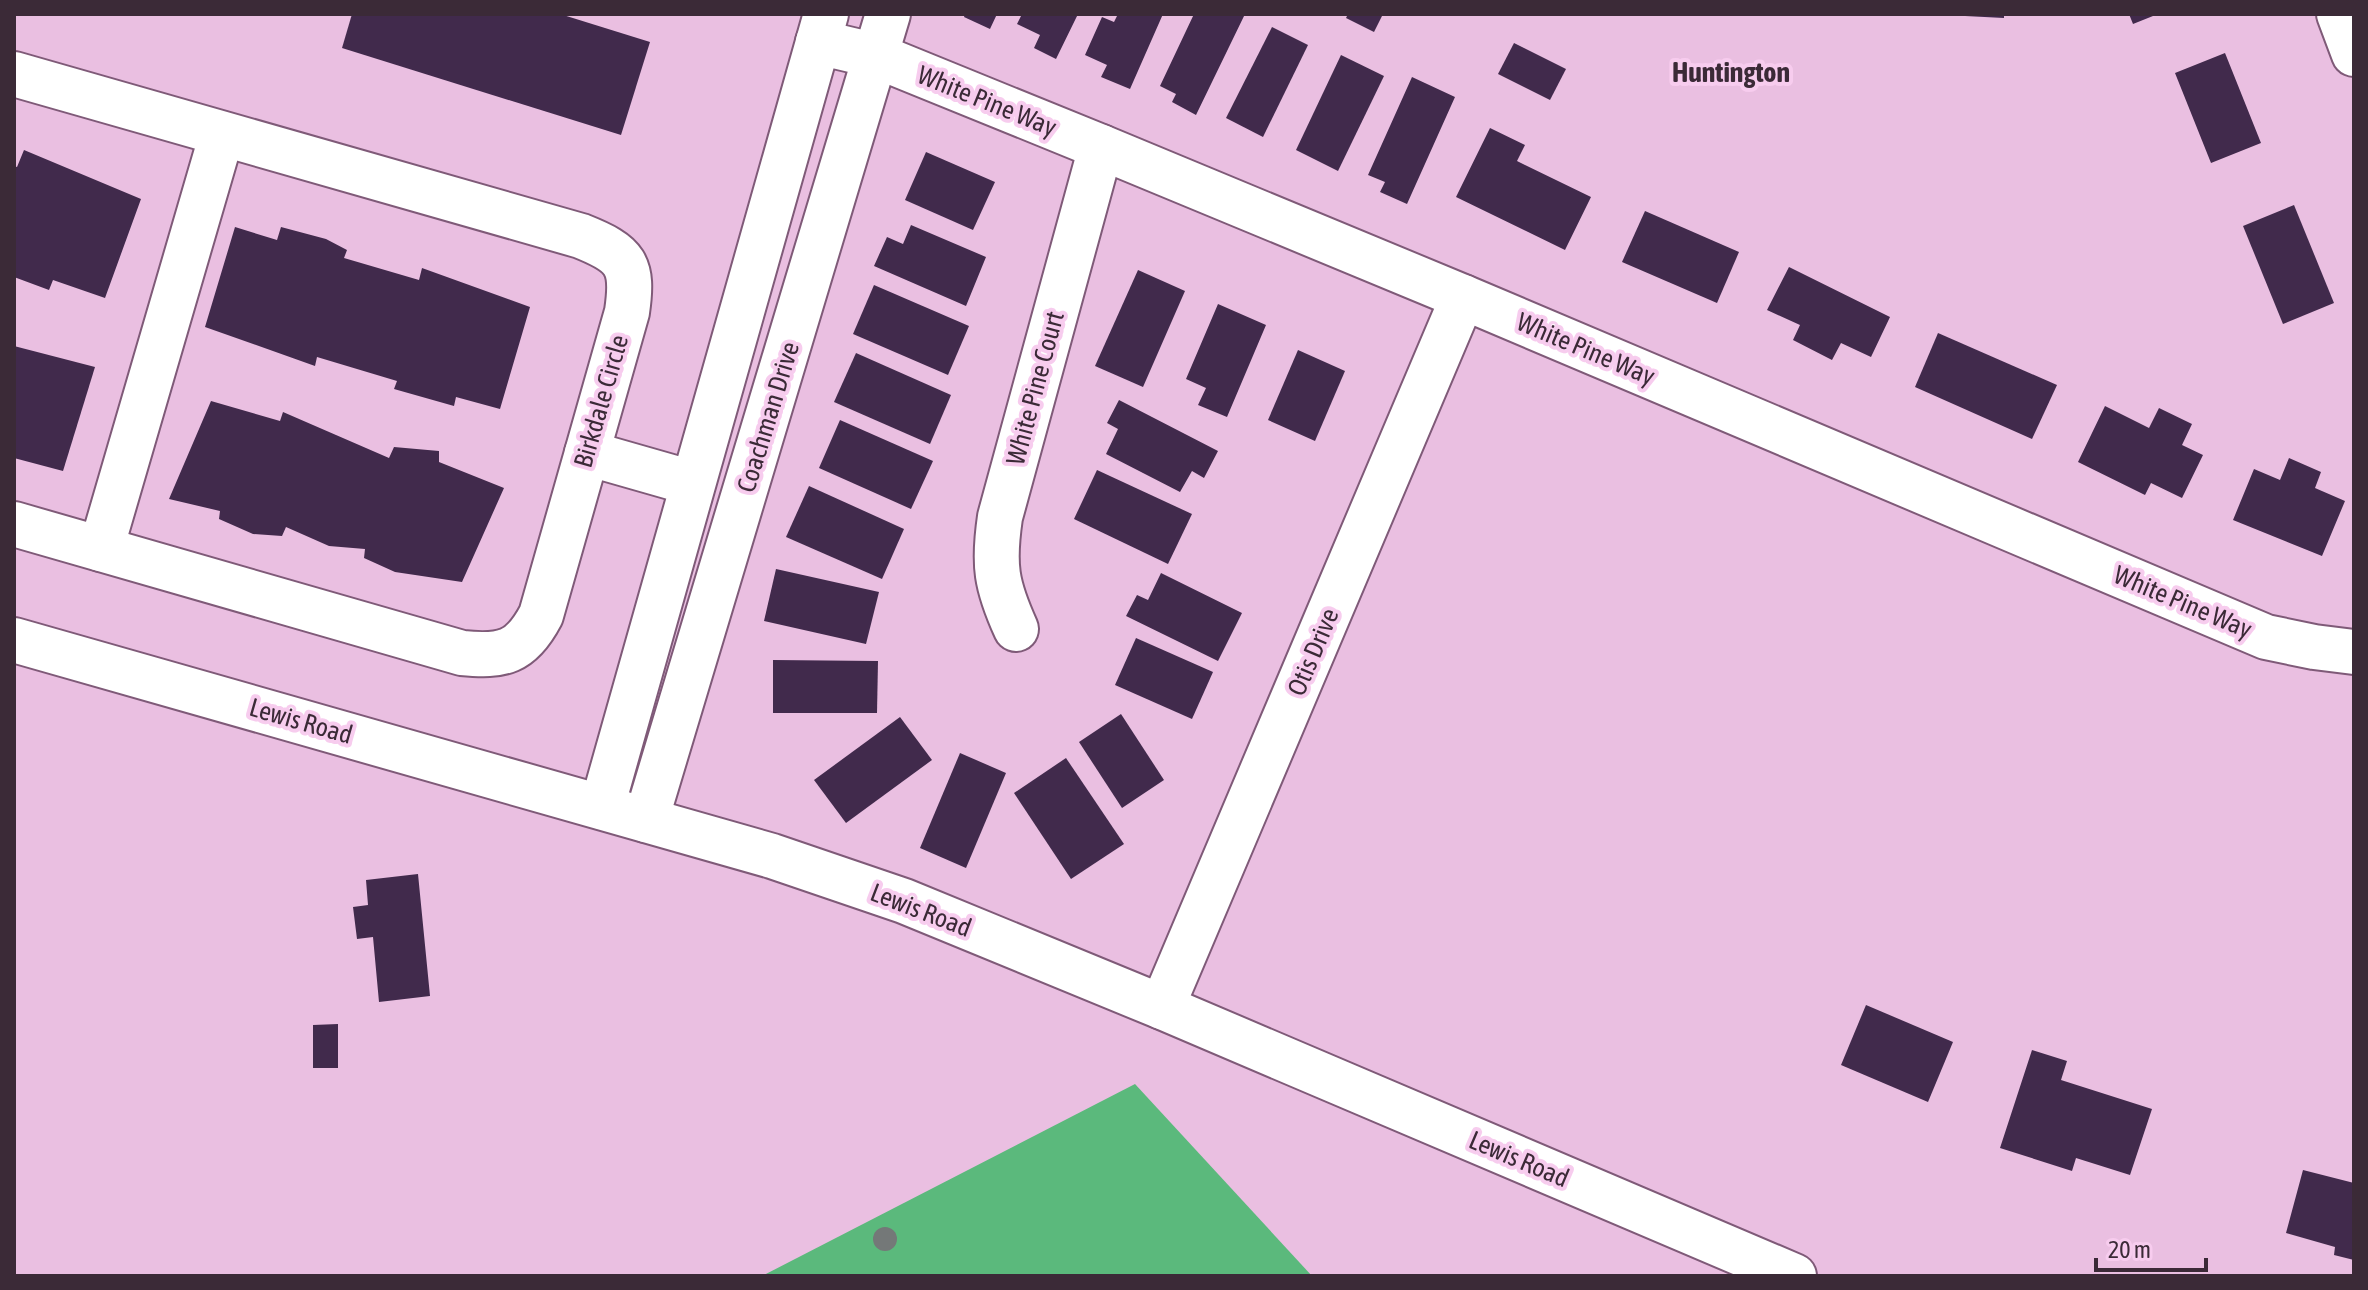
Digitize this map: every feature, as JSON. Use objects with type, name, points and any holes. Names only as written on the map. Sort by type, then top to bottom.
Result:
[{"type":"street","name":"Coachman Drive","points":[[646,820],[888,14]]},
{"type":"street","points":[[2339,14],[2354,54]]},
{"type":"street","name":"Coachman Drive","points":[[602,807],[822,28]]},
{"type":"street","name":"White Pine Way","points":[[822,28],[877,56],[1463,297],[2266,637],[2354,652]]},
{"type":"street","name":"Birkdale Circle","points":[[14,74],[581,236],[607,247],[624,262],[631,282],[627,312],[541,615],[529,636],[512,649],[491,656],[462,653],[14,524]]},
{"type":"street","points":[[101,549],[222,134]]},
{"type":"street","name":"White Pine Court","points":[[1016,629],[999,591],[995,551],[1000,517],[1101,147]]},
{"type":"street","name":"Otis Drive","points":[[1162,1007],[1463,297]]},
{"type":"street","points":[[587,453],[692,483]]},
{"type":"street","name":"Lewis Road","points":[[14,640],[772,856],[904,901],[1162,1007],[1794,1276]]},
{"type":"green space","points":[[1135,1084],[1312,1276],[762,1276]]},
{"type":"building","points":[[352,14],[560,14],[650,42],[621,135],[342,48]]},
{"type":"building","points":[[965,14],[997,14],[990,29],[964,17]]},
{"type":"building","points":[[1022,14],[1078,14],[1056,59],[1034,48],[1040,35],[1017,24]]},
{"type":"building","points":[[1118,14],[1163,14],[1130,89],[1101,77],[1107,65],[1085,55],[1102,17],[1114,22]]},
{"type":"building","points":[[1194,14],[1245,14],[1196,115],[1172,102],[1176,94],[1160,86]]},
{"type":"building","points":[[1348,14],[1383,14],[1374,32],[1346,18]]},
{"type":"building","points":[[2004,14],[2004,18],[1965,16]]},
{"type":"building","points":[[2129,14],[2158,14],[2133,24]]},
{"type":"building","points":[[1272,27],[1308,45],[1263,137],[1226,118]]},
{"type":"building","points":[[1514,43],[1566,69],[1550,100],[1498,74]]},
{"type":"building","points":[[2225,53],[2261,143],[2211,163],[2175,73]]},
{"type":"building","points":[[1341,55],[1384,76],[1338,171],[1296,150]]},
{"type":"building","points":[[1412,77],[1455,97],[1407,204],[1380,192],[1385,182],[1368,175]]},
{"type":"building","points":[[1490,128],[1525,145],[1517,161],[1591,197],[1565,250],[1456,197]]},
{"type":"building","points":[[24,150],[141,199],[105,298],[53,280],[49,290],[14,277],[14,166],[17,167]]},
{"type":"building","points":[[926,152],[995,182],[973,230],[905,200]]},
{"type":"building","points":[[2294,205],[2334,303],[2283,324],[2243,226]]},
{"type":"building","points":[[1645,211],[1739,252],[1717,303],[1622,262]]},
{"type":"building","points":[[911,225],[986,257],[966,306],[874,266],[887,237],[903,244]]},
{"type":"building","points":[[235,227],[277,240],[281,227],[326,239],[347,250],[344,258],[419,280],[422,268],[530,307],[500,409],[456,397],[454,406],[394,389],[397,381],[317,357],[315,366],[205,327]]},
{"type":"building","points":[[1789,267],[1890,317],[1871,357],[1841,343],[1832,360],[1793,340],[1800,325],[1767,310]]},
{"type":"building","points":[[1138,270],[1185,291],[1143,387],[1095,366]]},
{"type":"building","points":[[874,285],[969,326],[948,375],[853,334]]},
{"type":"building","points":[[1218,304],[1266,325],[1227,417],[1198,405],[1206,388],[1186,379]]},
{"type":"building","points":[[1938,333],[2057,385],[2032,439],[1915,387]]},
{"type":"building","points":[[14,346],[95,367],[63,471],[14,458]]},
{"type":"building","points":[[1298,350],[1345,371],[1315,441],[1268,420]]},
{"type":"building","points":[[856,353],[951,395],[930,444],[834,402]]},
{"type":"building","points":[[1119,400],[1218,451],[1204,478],[1192,471],[1180,492],[1106,454],[1118,429],[1107,423]]},
{"type":"building","points":[[211,401],[280,421],[283,412],[389,458],[394,447],[439,451],[439,462],[504,488],[462,582],[395,572],[364,558],[365,549],[329,546],[286,527],[282,536],[253,534],[219,519],[220,511],[169,499]]},
{"type":"building","points":[[2105,406],[2149,428],[2159,408],[2192,424],[2182,445],[2203,455],[2182,498],[2151,483],[2145,495],[2078,462]]},
{"type":"building","points":[[840,420],[933,461],[911,509],[819,468]]},
{"type":"building","points":[[2289,458],[2321,472],[2315,488],[2345,501],[2322,556],[2233,520],[2254,469],[2280,480]]},
{"type":"building","points":[[1097,470],[1192,514],[1168,564],[1074,519]]},
{"type":"building","points":[[809,486],[904,529],[882,579],[786,537]]},
{"type":"building","points":[[776,569],[879,592],[866,644],[764,621]]},
{"type":"building","points":[[1161,573],[1242,613],[1218,661],[1126,616],[1137,595],[1148,600]]},
{"type":"building","points":[[1136,638],[1213,672],[1192,719],[1115,685]]},
{"type":"building","points":[[773,660],[878,661],[877,713],[773,713]]},
{"type":"building","points":[[1121,714],[1164,780],[1122,808],[1079,742]]},
{"type":"building","points":[[900,717],[932,760],[846,823],[814,780]]},
{"type":"building","points":[[960,753],[1006,773],[966,868],[920,848]]},
{"type":"building","points":[[1066,758],[1124,844],[1071,879],[1014,793]]},
{"type":"building","points":[[418,874],[430,996],[379,1002],[373,937],[357,939],[353,907],[368,905],[366,880]]},
{"type":"building","points":[[1866,1005],[1953,1042],[1928,1102],[1841,1065]]},
{"type":"building","points":[[338,1024],[338,1068],[313,1068],[313,1025]]},
{"type":"building","points":[[2032,1050],[2067,1061],[2061,1080],[2152,1109],[2130,1175],[2076,1158],[2072,1171],[2000,1148]]},
{"type":"building","points":[[2303,1170],[2354,1183],[2354,1260],[2334,1255],[2335,1247],[2286,1233]]},
{"type":"district","name":"Huntington","points":[[1731,72]]}]
